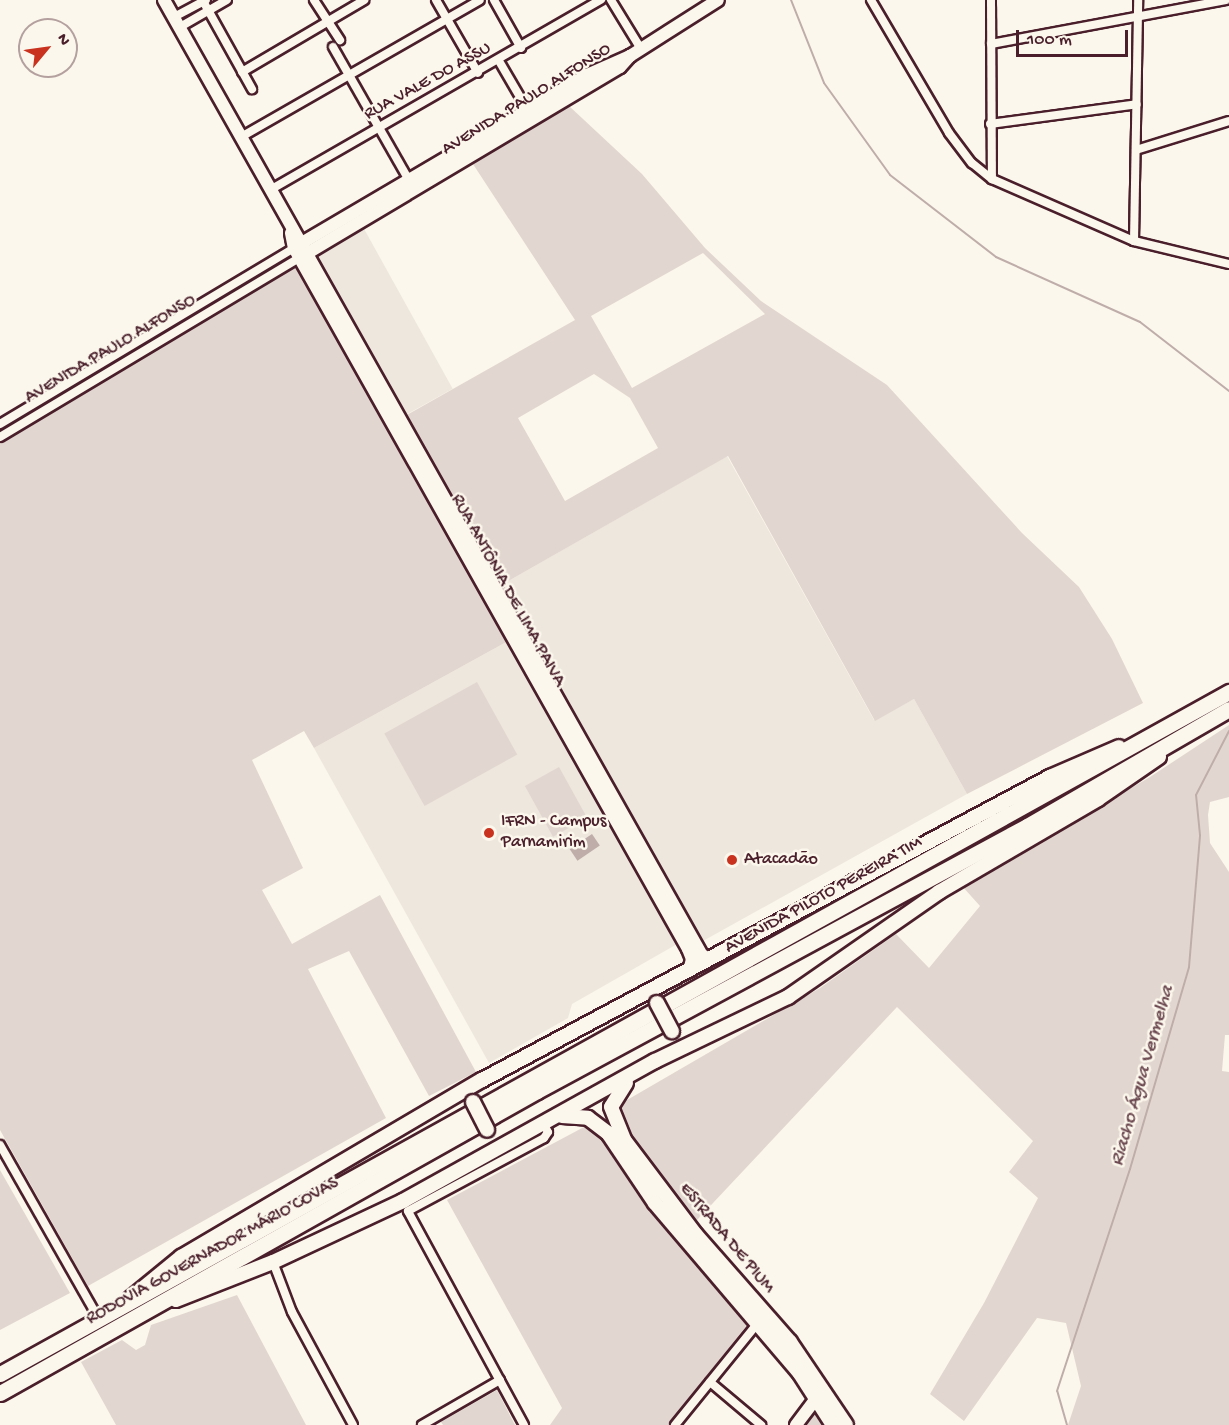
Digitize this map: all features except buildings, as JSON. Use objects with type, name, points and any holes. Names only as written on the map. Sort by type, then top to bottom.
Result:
[{"type":"highway","name":"AVENIDA PILOTO PEREIRA TIM","points":[[440,1138],[1229,692]]},
{"type":"highway","name":"AVENIDA PILOTO PEREIRA TIM","points":[[440,1138],[998,842],[1229,709]]},
{"type":"highway","name":"RODOVIA GOVERNADOR MÁRIO COVAS","points":[[0,1374],[99,1319],[128,1300],[440,1138]]},
{"type":"highway","name":"RODOVIA GOVERNADOR MÁRIO COVAS","points":[[0,1393],[245,1257],[440,1138]]},
{"type":"main road","points":[[157,1307],[273,1262],[406,1206],[636,1072],[788,997],[939,892],[1098,799],[1207,722]]},
{"type":"main road","points":[[128,1300],[182,1257],[482,1080],[1050,777],[1149,736]]},
{"type":"main road","points":[[638,997],[650,997],[657,1003],[672,1031],[674,1045],[668,1055]]},
{"type":"main road","name":"ESTRADA DE PIUM","points":[[636,1072],[611,1103],[620,1134],[696,1235],[790,1342],[846,1425]]},
{"type":"main road","points":[[482,1080],[474,1090],[472,1102],[487,1130],[496,1140],[516,1140]]},
{"type":"main road","name":"ESTRADA DE PIUM","points":[[561,1116],[584,1117],[605,1129],[655,1203],[758,1323],[816,1398],[833,1425]]},
{"type":"street","name":"RUA ANTÔNIA DE LIMA PAIVA","points":[[164,0],[270,190],[300,251],[655,880],[702,955],[710,959]]},
{"type":"street","points":[[314,0],[349,75],[411,185]]},
{"type":"street","points":[[242,72],[364,0]]},
{"type":"street","points":[[436,0],[478,73]]},
{"type":"street","points":[[241,137],[480,0]]},
{"type":"street","points":[[494,0],[521,48]]},
{"type":"street","name":"RUA VALE DO ASSU","points":[[270,190],[499,62],[601,0]]},
{"type":"street","points":[[610,0],[641,49]]},
{"type":"street","name":"AVENIDA PAULO ALFONSO","points":[[0,424],[105,361],[300,251],[530,115],[615,59],[630,56],[718,0]]},
{"type":"street","points":[[871,0],[949,133],[972,163],[992,179],[1134,241],[1229,264]]},
{"type":"street","points":[[991,0],[992,179]]},
{"type":"street","points":[[1134,241],[1138,0]]},
{"type":"street","points":[[991,44],[1137,19],[1226,0]]},
{"type":"street","points":[[177,22],[205,1],[252,89]]},
{"type":"street","points":[[177,22],[224,1]]},
{"type":"street","points":[[499,62],[530,115]]},
{"type":"street","points":[[990,124],[1137,104]]},
{"type":"street","points":[[1136,150],[1229,121]]},
{"type":"street","name":"AVENIDA PAULO ALFONSO","points":[[0,437],[300,251]]},
{"type":"street","points":[[105,361],[111,370]]},
{"type":"street","name":"RUA ANTÔNIA DE LIMA PAIVA","points":[[655,880],[691,957],[689,971]]},
{"type":"street","points":[[524,1425],[406,1206],[544,1138],[548,1132],[544,1125]]},
{"type":"street","points":[[0,1145],[99,1319]]},
{"type":"street","points":[[273,1262],[292,1312],[353,1425]]},
{"type":"street","points":[[675,1425],[758,1323]]},
{"type":"street","points":[[422,1425],[500,1380]]},
{"type":"street","points":[[710,1382],[761,1425]]},
{"type":"street","points":[[796,1425],[816,1398]]},
{"type":"shaded area","points":[[568,105],[642,174],[705,248],[761,301],[887,385],[1022,533],[1079,587],[1112,639],[1143,703],[967,794],[914,699],[875,721],[728,456],[503,584],[405,416],[575,320],[471,161]],"holes":[[[703,253],[765,314],[632,388],[591,316]],[[594,374],[630,398],[658,448],[565,501],[518,418]]]},
{"type":"shaded area","points":[[363,227],[453,389],[404,416],[314,254]]},
{"type":"shaded area","points":[[299,264],[510,640],[314,748],[304,731],[252,760],[303,868],[262,890],[292,944],[380,895],[476,1072],[429,1096],[349,951],[308,969],[386,1118],[88,1286],[0,1130],[0,443]]},
{"type":"shaded area","points":[[727,456],[874,720],[914,699],[967,794],[703,941],[503,584]]},
{"type":"shaded area","name":"IFRN - Campus Parnamirim","points":[[510,640],[679,943],[572,1004],[568,1018],[489,1063],[314,748]]},
{"type":"shaded area","points":[[477,682],[517,755],[425,806],[384,733]]},
{"type":"shaded area","points":[[1229,725],[1229,797],[1210,802],[1208,815],[1210,843],[1229,872],[1229,1035],[1225,1035],[1222,1071],[1229,1072],[1229,1425],[1068,1425],[1081,1386],[1066,1323],[1037,1318],[964,1421],[930,1394],[984,1303],[1038,1198],[1009,1172],[1033,1141],[897,1007],[697,1220],[653,1171],[615,1107],[820,988],[896,934],[929,968],[980,906],[962,886],[1150,777]]},
{"type":"shaded area","points":[[559,767],[587,818],[553,837],[525,786]]},
{"type":"shaded area","points":[[592,834],[600,846],[577,861],[570,849]]},
{"type":"shaded area","points":[[584,1127],[604,1141],[747,1325],[668,1425],[550,1425],[562,1408],[447,1200]]},
{"type":"shaded area","points":[[0,1170],[70,1293],[0,1330]]},
{"type":"shaded area","points":[[237,1295],[306,1425],[116,1425],[81,1362],[122,1340],[136,1350],[145,1345],[151,1325]]},
{"type":"shaded area","points":[[497,1390],[515,1425],[443,1425],[441,1422]]},
{"type":"shaded area","points":[[818,1408],[829,1425],[806,1425]]},
{"type":"waterway","name":"Riacho Água Vermelha","points":[[791,0],[824,83],[890,175],[996,257],[1140,322],[1229,391]]},
{"type":"waterway","name":"Riacho Água Vermelha","points":[[1067,1425],[1057,1391],[1130,1169],[1189,967],[1200,835],[1196,795],[1229,731]]},
{"type":"place","name":"IFRN - Campus Parnamirim","points":[[489,833]]},
{"type":"place","name":"Atacadão","points":[[732,860]]}]
